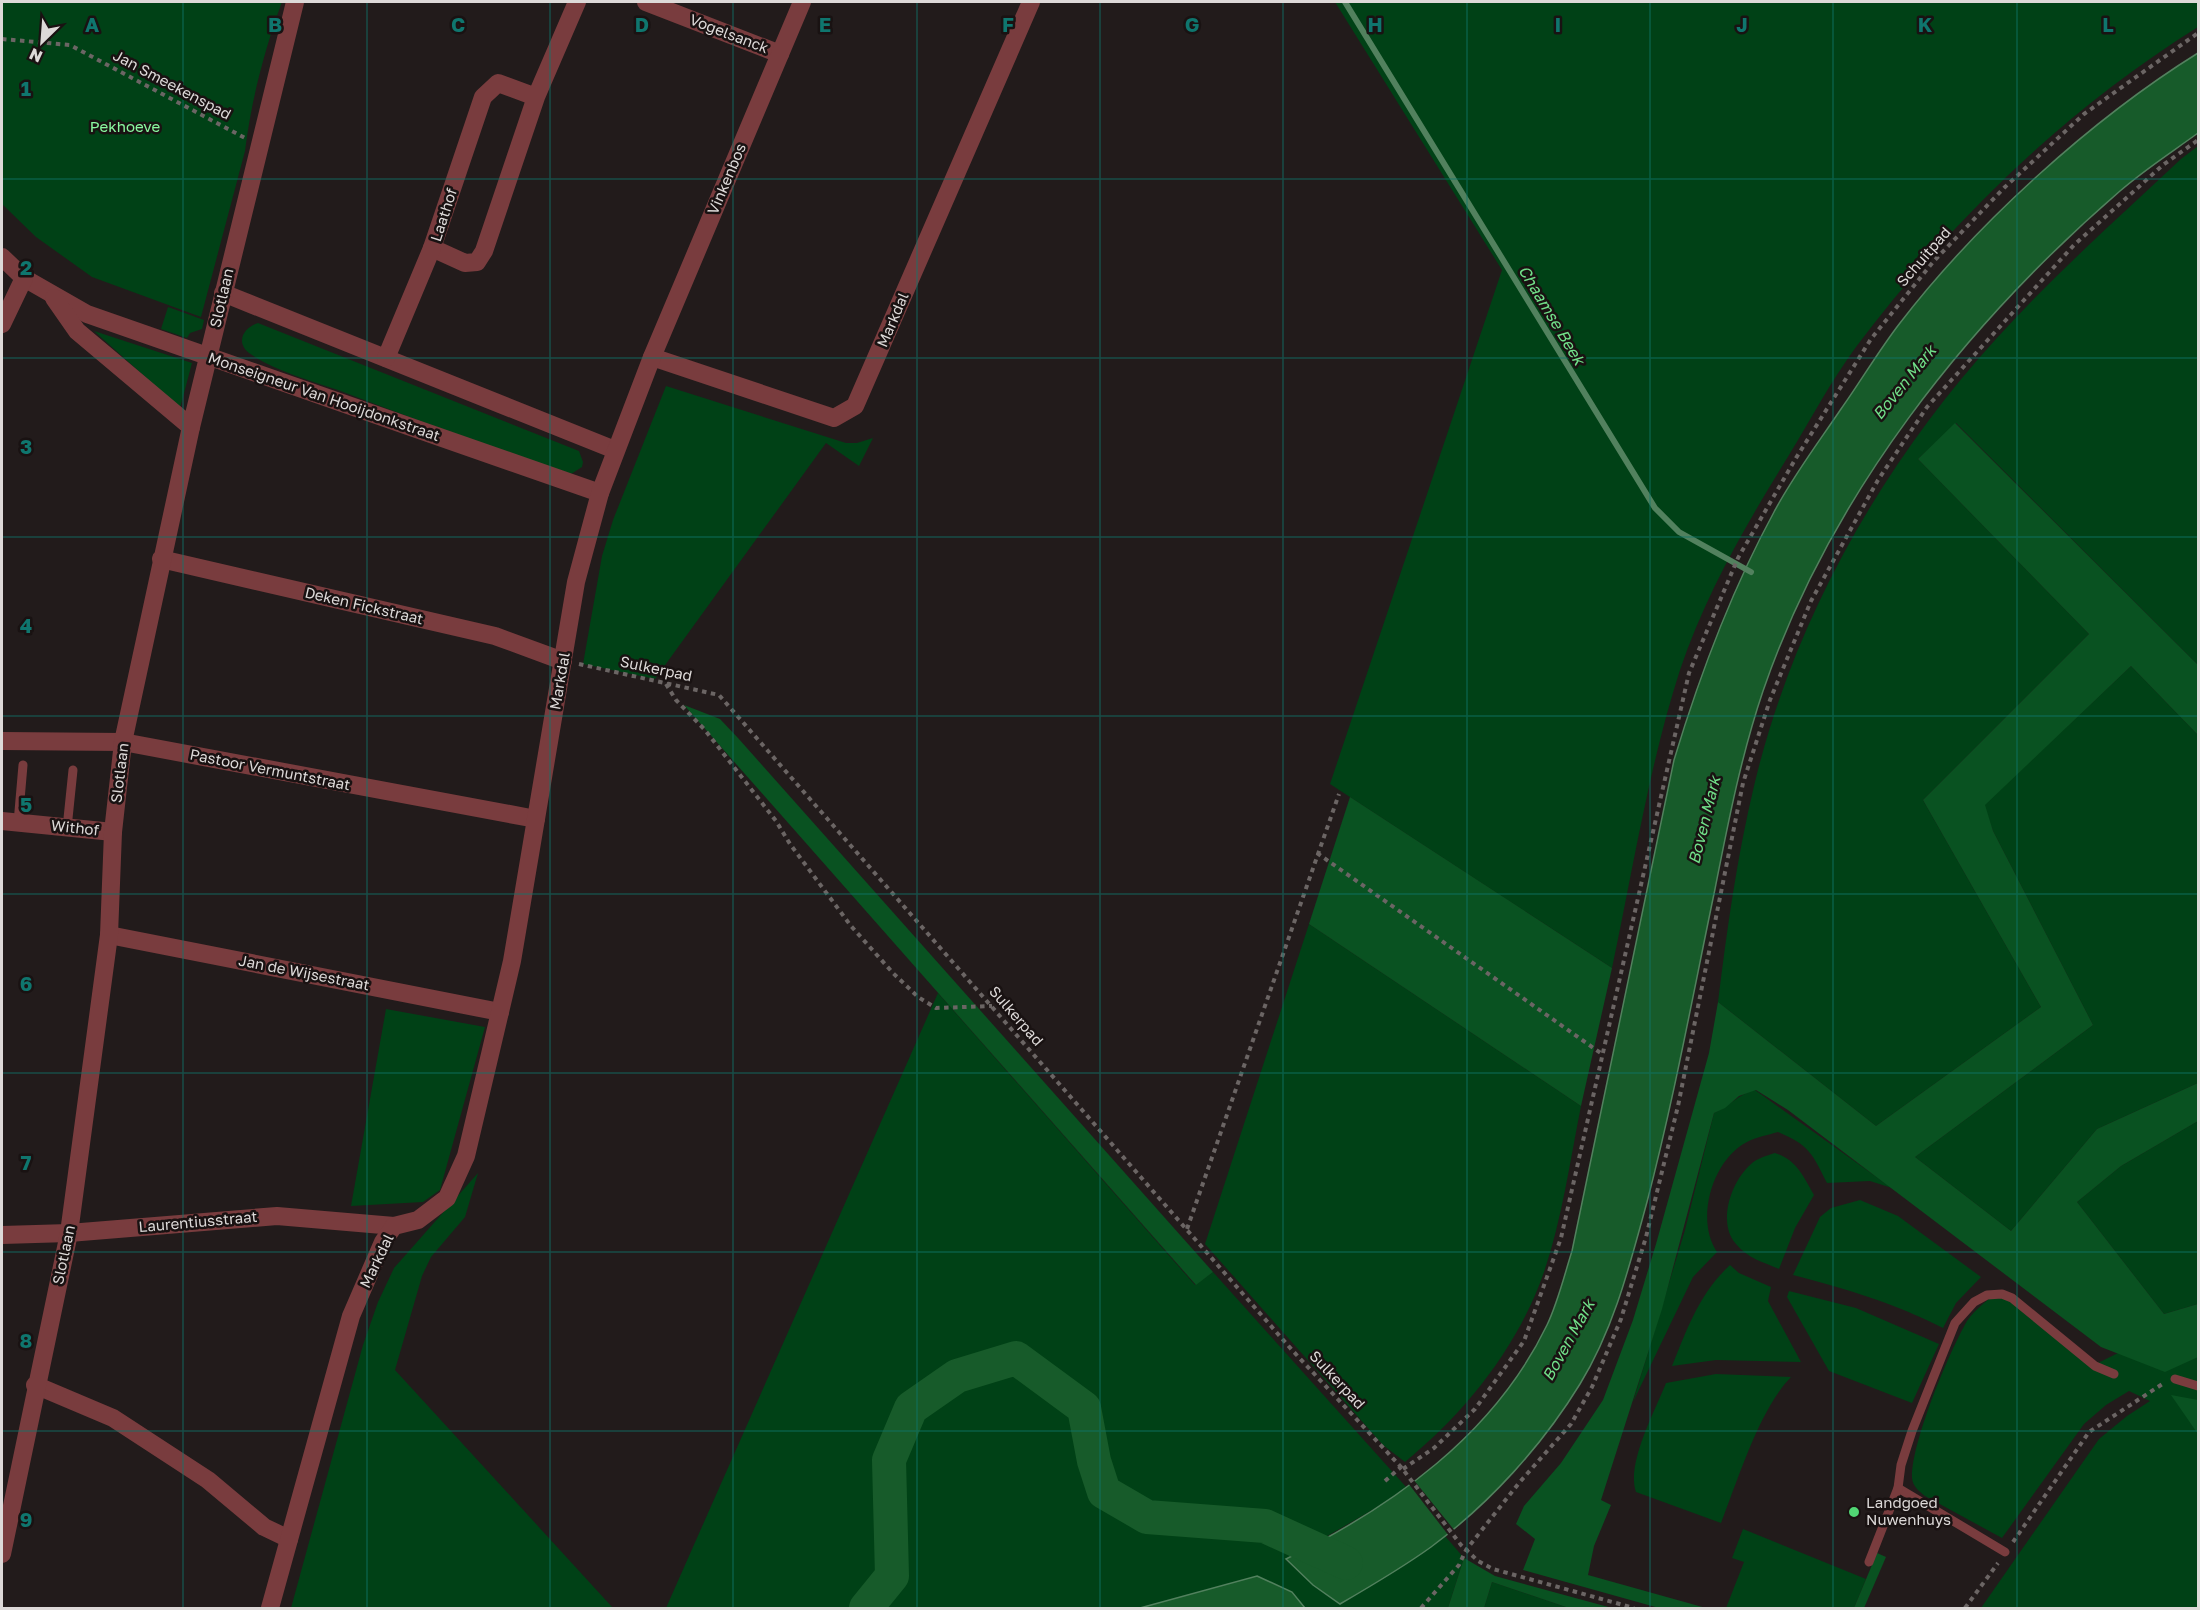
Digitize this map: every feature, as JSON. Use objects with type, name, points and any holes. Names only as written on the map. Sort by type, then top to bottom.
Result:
[{"type":"street","name":"Slotlaan","points":[[2,1554],[35,1385],[69,1233],[109,935],[113,832],[123,742],[161,559],[294,2]]},
{"type":"street","name":"Laathof","points":[[536,97],[498,83],[483,97],[432,248],[465,263],[477,262],[484,251],[536,97],[577,2]]},
{"type":"street","name":"Vogelsanck","points":[[646,2],[780,54]]},
{"type":"street","name":"Vinkenbos","points":[[652,357],[802,2]]},
{"type":"street","name":"Markdal","points":[[270,1608],[351,1316],[383,1242],[394,1226],[418,1220],[447,1198],[466,1156],[512,961],[576,582],[600,493],[652,357],[834,417],[855,406],[1031,2]]},
{"type":"street","points":[[386,358],[432,248]]},
{"type":"street","name":"Monseigneur Van Hooijdonkstraat","points":[[2,257],[24,278],[87,314],[600,493]]},
{"type":"street","points":[[2,324],[24,278]]},
{"type":"street","points":[[223,292],[615,450]]},
{"type":"street","name":"Monseigneur Van Hooijdonkstraat","points":[[52,294],[77,331],[192,427]]},
{"type":"street","name":"Deken Fickstraat","points":[[161,559],[495,636],[563,661]]},
{"type":"street","name":"Pastoor Vermuntstraat","points":[[2,741],[123,742],[536,819]]},
{"type":"street","name":"Withof","points":[[10,822],[113,832]]},
{"type":"street","name":"Jan de Wijsestraat","points":[[109,935],[500,1012]]},
{"type":"street","name":"Laurentiusstraat","points":[[2,1235],[69,1233],[277,1216],[394,1226]]},
{"type":"street","points":[[35,1385],[113,1418],[208,1480],[264,1527],[289,1539]]},
{"type":"lane","points":[[10,822],[23,765]]},
{"type":"lane","points":[[67,828],[73,770]]},
{"type":"lane","points":[[1869,1562],[1898,1488],[1901,1465],[1912,1431],[1955,1323],[1968,1307],[1987,1295],[2002,1293],[2012,1298],[2095,1366],[2114,1374]]},
{"type":"lane","points":[[2175,1380],[2199,1386]]},
{"type":"lane","points":[[1898,1488],[2006,1552]]},
{"type":"path","name":"Schuitpad","points":[[1385,1481],[1434,1448],[1475,1409],[1524,1341],[1561,1238],[1689,674],[1738,558],[1796,458],[1871,339],[1933,262],[2005,186],[2084,114],[2199,33]]},
{"type":"path","name":"Jan Smeekenspad","points":[[2,39],[70,45],[259,145]]},
{"type":"path","points":[[1421,1608],[1459,1565],[1466,1550],[1571,1424],[1592,1387],[1621,1319],[1646,1237],[1678,1106],[1743,783],[1770,700],[1811,601],[1878,480],[1927,407],[2074,245],[2163,165],[2199,140]]},
{"type":"path","name":"Sulkerpad","points":[[563,661],[719,695],[1292,1350],[1402,1468],[1466,1550],[1493,1569],[1634,1608]]},
{"type":"path","points":[[665,683],[676,700],[705,730],[776,821],[790,844],[851,926],[892,973],[918,998],[936,1008],[992,1006]]},
{"type":"path","points":[[1187,1230],[1339,794]]},
{"type":"path","points":[[1317,852],[1602,1054]]},
{"type":"path","points":[[1965,1608],[2089,1432],[2164,1383],[2175,1380]]},
{"type":"green space","name":"Pekhoeve","points":[[2,2],[282,2],[259,75],[245,151],[201,317],[92,277],[36,237],[2,204]]},
{"type":"green space","points":[[1335,2],[2198,2],[2198,27],[2149,59],[2102,94],[2012,171],[1970,213],[1892,301],[1856,347],[1830,387],[1743,533],[1690,641],[1659,743],[1612,968],[1330,784],[1502,270]]},
{"type":"green space","points":[[2198,146],[2198,665],[1956,423],[1918,459],[2089,634],[1923,800],[2041,1007],[1876,1126],[1718,1002],[1742,839],[1771,725],[1792,664],[1818,605],[1847,548],[1880,492],[1916,438],[1954,387],[2018,315],[2063,269],[2181,159]]},
{"type":"green space","points":[[168,307],[204,320],[202,329],[190,333],[187,338],[161,329]]},
{"type":"green space","points":[[258,323],[579,451],[583,462],[582,467],[571,474],[281,370],[245,349],[242,340],[245,331]]},
{"type":"green space","points":[[94,331],[192,363],[180,408]]},
{"type":"green space","points":[[666,386],[846,443],[857,443],[873,438],[859,466],[826,443],[655,679],[583,664],[602,556],[613,520]]},
{"type":"green space","points":[[2131,666],[2198,735],[2198,1083],[2097,1129],[2011,1231],[1915,1157],[2093,1025],[1993,831],[1984,805]]},
{"type":"green space","points":[[1309,924],[1581,1106],[1556,1231],[1533,1300],[1505,1352],[1488,1376],[1449,1422],[1405,1462],[1383,1445],[1205,1244]]},
{"type":"green space","points":[[938,993],[1195,1285],[1213,1272],[1407,1488],[1286,1560],[1313,1585],[1340,1604],[1445,1536],[1464,1558],[1448,1608],[1305,1608],[1292,1592],[1191,1595],[1140,1608],[666,1608]]},
{"type":"green space","points":[[386,1009],[485,1027],[440,1190],[423,1202],[351,1206]]},
{"type":"green space","points":[[1755,1090],[1892,1188],[1870,1181],[1827,1183],[1808,1151],[1797,1141],[1778,1132],[1751,1140],[1735,1151],[1724,1162],[1716,1176],[1708,1208],[1707,1224],[1717,1252],[1693,1277],[1633,1402],[1685,1230],[1714,1113],[1744,1094]]},
{"type":"green space","points":[[2198,1121],[2198,1304],[2164,1314],[2077,1202],[2121,1166]]},
{"type":"green space","points":[[1775,1153],[1794,1164],[1814,1195],[1795,1228],[1779,1269],[1740,1249],[1730,1235],[1727,1214],[1732,1192],[1743,1172],[1756,1161]]},
{"type":"green space","points":[[478,1173],[465,1217],[431,1257],[422,1276],[395,1370],[613,1608],[291,1608],[363,1345],[378,1302],[394,1268]]},
{"type":"green space","points":[[1860,1200],[1898,1216],[1981,1277],[1956,1303],[1943,1328],[1870,1297],[1793,1275],[1820,1217],[1831,1208]]},
{"type":"green space","points":[[1730,1265],[1739,1273],[1771,1287],[1768,1301],[1801,1362],[1716,1360],[1672,1366],[1702,1299]]},
{"type":"green space","points":[[1789,1291],[1856,1308],[1939,1344],[1912,1403],[1829,1371],[1787,1297]]},
{"type":"green space","points":[[1997,1292],[2096,1364],[2198,1313],[2198,1608],[1981,1608],[2099,1439],[2150,1401],[2129,1391],[2106,1405],[2084,1424],[2002,1538],[1925,1496],[1913,1481],[1913,1462],[1932,1398],[1967,1321]]},
{"type":"green space","points":[[1716,1374],[1791,1377],[1759,1426],[1721,1523],[1636,1492],[1634,1480],[1638,1453],[1666,1383]]},
{"type":"green space","points":[[1743,1529],[1866,1579],[1854,1608],[1726,1608],[1744,1562],[1732,1558]]},
{"type":"green space","points":[[1492,1582],[1569,1608],[1484,1608]]},
{"type":"shaded area","points":[[1955,423],[2198,665],[2198,735],[2131,666],[1985,805],[1993,831],[2093,1025],[1915,1157],[2011,1231],[2097,1129],[2198,1083],[2198,1121],[2121,1166],[2077,1202],[2164,1314],[2198,1304],[2198,1357],[2165,1372],[2101,1347],[1788,1110],[1756,1090],[1739,1096],[1725,1108],[1714,1113],[1662,1309],[1601,1500],[1611,1505],[1594,1546],[1588,1575],[1706,1608],[1659,1608],[1523,1570],[1535,1539],[1516,1524],[1524,1506],[1561,1463],[1603,1400],[1633,1320],[1709,1053],[1718,1002],[1876,1126],[2041,1007],[1923,800],[2089,634],[1918,459]]},
{"type":"shaded area","points":[[684,705],[720,719],[738,738],[1213,1272],[1196,1285]]},
{"type":"shaded area","points":[[1350,797],[1612,968],[1581,1106],[1309,924]]},
{"type":"shaded area","points":[[2171,1395],[2198,1400],[2198,1434]]},
{"type":"shaded area","points":[[1877,1553],[1886,1557],[1864,1608],[1854,1608]]},
{"type":"shaded area","points":[[1464,1558],[1495,1576],[1612,1608],[1569,1608],[1492,1582],[1484,1608],[1448,1608]]},
{"type":"water","name":"Boven Mark","points":[[2198,53],[2198,133],[2129,183],[2063,243],[2008,298],[1957,357],[1908,418],[1865,482],[1825,549],[1791,619],[1763,691],[1742,765],[1675,1085],[1647,1202],[1620,1296],[1592,1363],[1549,1430],[1494,1493],[1431,1547],[1398,1570],[1340,1604],[1313,1585],[1286,1559],[1364,1516],[1401,1491],[1469,1434],[1499,1401],[1525,1365],[1551,1316],[1572,1251],[1674,760],[1730,603],[1781,499],[1892,333],[1964,248],[2038,175],[2077,141],[2158,79]]},
{"type":"water","points":[[1257,1576],[1292,1592],[1305,1608],[1140,1608]]},
{"type":"pier","points":[[1413,1479],[1455,1531],[1449,1536],[1408,1483]]},
{"type":"waterway","name":"Chaamse Beek","points":[[1345,2],[1655,508],[1679,532],[1751,572]]},
{"type":"waterway","points":[[866,1608],[892,1576],[889,1460],[911,1408],[957,1376],[1016,1358],[1084,1408],[1094,1461],[1104,1492],[1147,1517],[1265,1526],[1346,1563]]},
{"type":"place","name":"Landgoed Nuwenhuys","points":[[1854,1512]]}]
